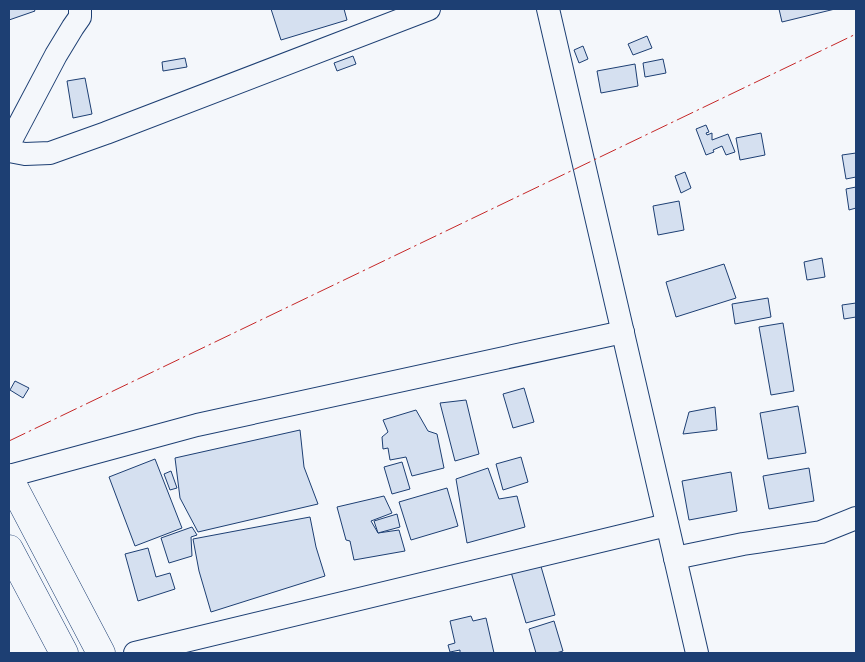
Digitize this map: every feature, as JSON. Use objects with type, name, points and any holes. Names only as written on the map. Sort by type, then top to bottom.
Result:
[{"type":"highway","points":[[9,477],[101,653]]},
{"type":"highway","points":[[9,549],[64,653]]},
{"type":"street","points":[[9,144],[56,55],[80,18],[80,9]]},
{"type":"street","points":[[9,150],[25,154],[50,153],[429,9]]},
{"type":"street","points":[[548,9],[697,653]]},
{"type":"street","points":[[9,477],[197,425],[623,332]]},
{"type":"street","points":[[675,558],[743,544],[822,532],[856,518]]},
{"type":"street","points":[[135,653],[667,525]]},
{"type":"building","points":[[9,9],[34,9],[35,11],[9,20]]},
{"type":"building","points":[[271,9],[344,9],[347,20],[281,40]]},
{"type":"building","points":[[779,9],[835,9],[782,22]]},
{"type":"building","points":[[647,36],[652,48],[633,55],[628,44]]},
{"type":"building","points":[[583,46],[588,59],[579,63],[574,50]]},
{"type":"building","points":[[353,56],[356,64],[337,71],[334,63]]},
{"type":"building","points":[[185,58],[187,67],[163,71],[162,62]]},
{"type":"building","points":[[663,59],[666,73],[645,77],[643,63]]},
{"type":"building","points":[[635,64],[638,86],[601,93],[597,71]]},
{"type":"building","points":[[85,78],[92,114],[73,118],[67,81]]},
{"type":"building","points":[[706,125],[709,132],[706,133],[707,135],[712,133],[712,140],[728,134],[735,152],[726,155],[722,146],[706,155],[696,129]]},
{"type":"building","points":[[761,133],[765,155],[740,160],[736,138]]},
{"type":"building","points":[[856,153],[856,177],[846,179],[842,155]]},
{"type":"building","points":[[685,172],[691,188],[681,193],[675,176]]},
{"type":"building","points":[[856,187],[856,208],[849,210],[846,189]]},
{"type":"building","points":[[679,201],[684,230],[658,235],[653,206]]},
{"type":"building","points":[[822,258],[825,277],[807,280],[804,262]]},
{"type":"building","points":[[724,264],[736,298],[676,317],[666,282]]},
{"type":"building","points":[[768,298],[771,317],[735,324],[732,304]]},
{"type":"building","points":[[856,303],[856,317],[844,319],[842,305]]},
{"type":"building","points":[[783,323],[794,391],[771,395],[759,327]]},
{"type":"building","points":[[15,381],[29,388],[23,398],[10,390]]},
{"type":"building","points":[[524,388],[534,422],[513,428],[503,394]]},
{"type":"building","points":[[466,400],[479,454],[455,461],[440,403]]},
{"type":"building","points":[[798,406],[806,453],[768,459],[760,413]]},
{"type":"building","points":[[715,407],[717,430],[683,434],[689,412]]},
{"type":"building","points":[[416,410],[428,431],[437,434],[444,468],[412,476],[406,457],[390,460],[388,448],[383,449],[382,437],[388,432],[383,420]]},
{"type":"building","points":[[300,430],[304,467],[318,504],[198,532],[180,498],[175,458]]},
{"type":"building","points":[[521,457],[528,482],[503,490],[496,464]]},
{"type":"building","points":[[155,459],[182,528],[135,546],[109,477]]},
{"type":"building","points":[[402,462],[410,489],[392,494],[384,467]]},
{"type":"building","points":[[488,468],[499,499],[517,496],[525,527],[467,543],[456,479]]},
{"type":"building","points":[[809,468],[814,501],[769,509],[763,476]]},
{"type":"building","points":[[171,471],[177,488],[170,490],[164,474]]},
{"type":"building","points":[[731,472],[737,511],[689,520],[682,481]]},
{"type":"building","points":[[447,488],[458,526],[411,540],[399,502]]},
{"type":"building","points":[[384,496],[392,513],[371,521],[378,533],[399,530],[405,551],[354,560],[350,541],[346,540],[337,507]]},
{"type":"building","points":[[397,514],[400,527],[378,533],[374,521]]},
{"type":"building","points":[[310,517],[316,547],[325,576],[211,612],[199,571],[193,539]]},
{"type":"building","points":[[192,527],[197,535],[191,537],[192,556],[169,563],[161,538]]},
{"type":"building","points":[[148,548],[156,577],[170,573],[175,589],[138,601],[125,554]]},
{"type":"building","points":[[540,563],[555,615],[526,623],[511,572]]},
{"type":"building","points":[[471,616],[473,621],[486,618],[494,653],[460,653],[460,650],[450,652],[448,645],[455,643],[450,621]]},
{"type":"building","points":[[554,621],[563,651],[536,653],[529,629]]},
{"type":"power","points":[[9,441],[856,34]]}]
